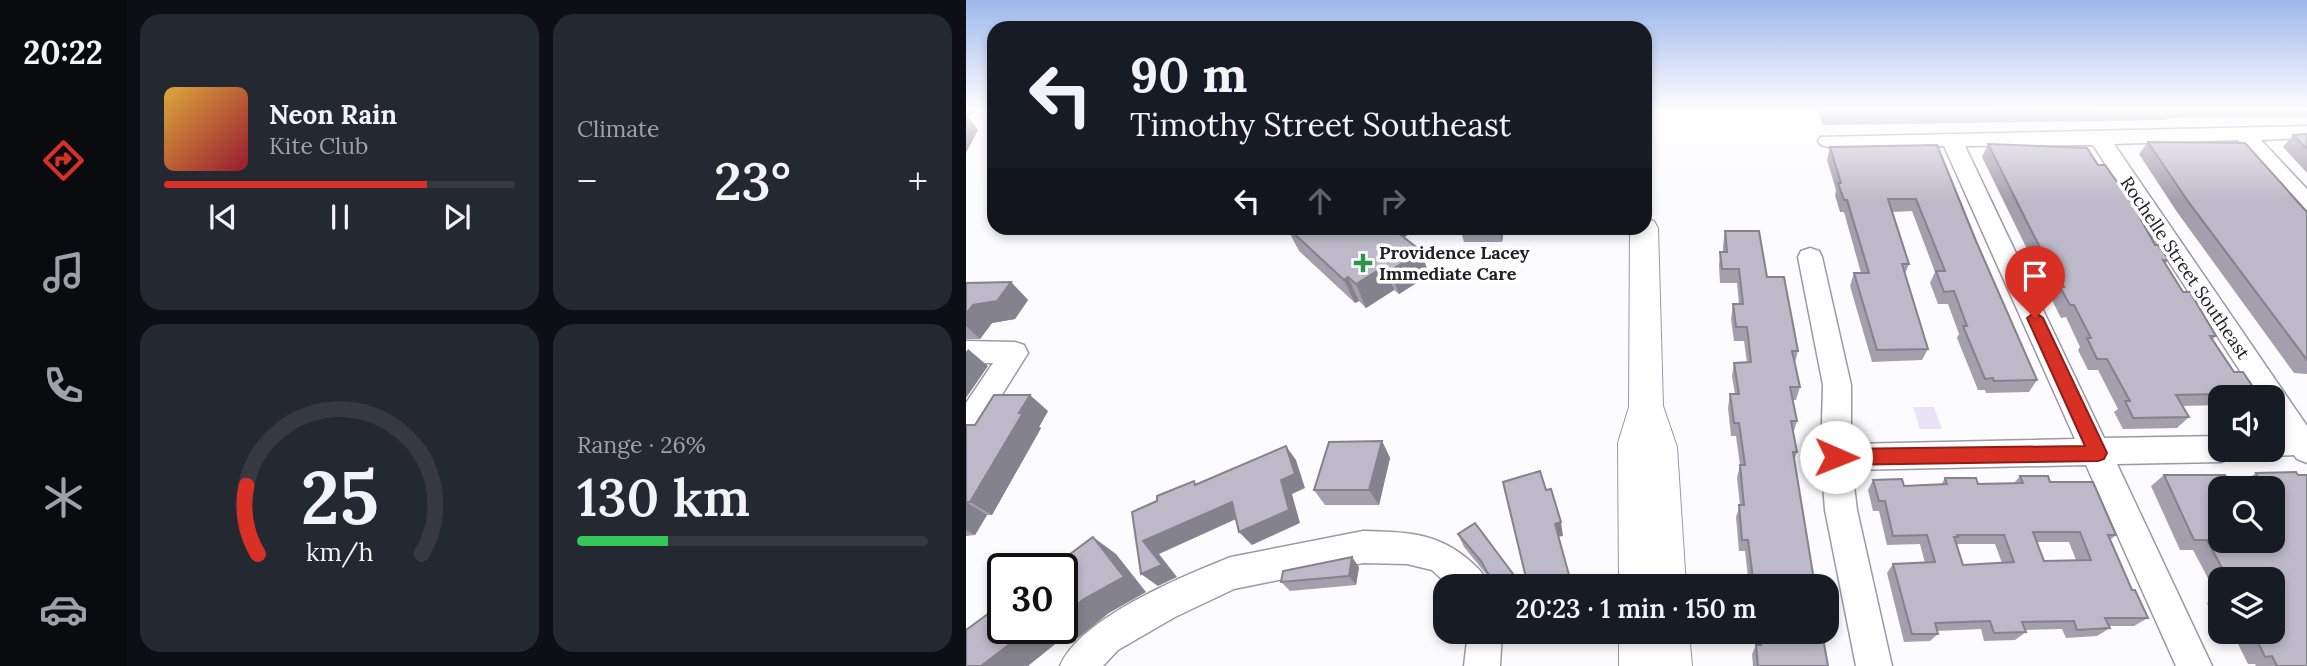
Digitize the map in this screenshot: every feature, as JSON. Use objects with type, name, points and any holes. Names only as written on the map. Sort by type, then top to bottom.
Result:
[{"type":"main road","points":[[1639,574],[1636,443],[1646,406],[1644,235]]},
{"type":"main road","points":[[1646,406],[1659,447],[1665,574]]},
{"type":"main road","points":[[1640,644],[1641,666]]},
{"type":"main road","points":[[1669,644],[1670,666]]},
{"type":"street","points":[[1828,141],[1942,140]]},
{"type":"street","points":[[1952,140],[2194,666]]},
{"type":"street","name":"Rochelle Street Southeast","points":[[2101,140],[2263,385]]},
{"type":"street","points":[[2249,140],[2307,203]]},
{"type":"street","points":[[1810,257],[1838,385],[1836,457],[1841,510],[1874,666]]},
{"type":"street","points":[[966,352],[1015,353],[970,416]]},
{"type":"street","name":"Rochelle Street Southeast","points":[[2285,426],[2294,445]]},
{"type":"street","points":[[1836,457],[2208,449]]},
{"type":"street","points":[[1078,666],[1106,638],[1164,605],[1231,573],[1363,547],[1407,548],[1441,557],[1460,574]]},
{"type":"street","points":[[1482,666],[1484,644]]},
{"type":"shaded area","points":[[1913,407],[1934,407],[1942,429],[1920,429]]},
{"type":"building","points":[[2298,140],[2307,140],[2307,149]]},
{"type":"building","points":[[2148,142],[2245,143],[2307,212],[2307,360],[2187,200]]},
{"type":"building","points":[[1988,144],[2087,148],[2098,165],[2105,165],[2132,203],[2155,245],[2158,245],[2169,260],[2163,260],[2183,292],[2190,292],[2216,336],[2210,336],[2234,372],[2243,372],[2252,385],[2208,385],[2208,394],[2176,395],[2189,417],[2133,418],[2125,401],[2130,401],[2107,359],[2097,359],[2087,338],[2091,338],[2074,305],[2070,305],[2060,287],[2064,287],[2049,257],[2045,257]]},
{"type":"building","points":[[1937,145],[2037,380],[1985,379],[1963,326],[1967,326],[1954,291],[1944,292],[1936,271],[1945,271],[1916,199],[1888,199],[1909,264],[1902,264],[1928,349],[1877,350],[1854,273],[1869,273],[1847,200],[1844,200],[1838,183],[1841,183],[1830,147]]},
{"type":"building","points":[[1725,231],[1759,231],[1767,277],[1784,277],[1798,351],[1792,351],[1800,387],[1790,387],[1797,421],[1791,421],[1797,452],[1793,452],[1813,574],[1752,574],[1748,540],[1742,540],[1739,505],[1744,505],[1740,465],[1745,465],[1739,423],[1734,423],[1730,394],[1739,394],[1734,363],[1751,362],[1747,327],[1736,327],[1733,304],[1743,304],[1739,269],[1722,269],[1720,252],[1727,252]]},
{"type":"building","points":[[1296,235],[1401,235],[1421,251],[1390,271],[1385,266],[1356,284],[1348,277],[1344,280]]},
{"type":"building","points":[[1011,282],[997,301],[973,305],[966,314],[966,283]]},
{"type":"building","points":[[994,395],[1030,395],[1019,413],[1023,413],[970,502],[966,502],[966,425],[975,425]]},
{"type":"building","points":[[1382,441],[1369,490],[1314,490],[1329,442]]},
{"type":"building","points":[[1286,446],[1295,474],[1281,480],[1289,510],[1239,532],[1232,502],[1143,541],[1162,565],[1141,574],[1132,512],[1157,501],[1157,496],[1194,481],[1195,485]]},
{"type":"building","points":[[1540,471],[1546,490],[1551,489],[1561,522],[1555,524],[1569,574],[1525,574],[1503,482]]},
{"type":"building","points":[[2296,472],[2298,475],[2307,475],[2307,666],[2277,666],[2272,656],[2265,657],[2259,644],[2285,644],[2285,567],[2222,567],[2214,553],[2285,553],[2285,476],[2258,476],[2256,473]]},
{"type":"building","points":[[2164,475],[2225,475],[2208,476],[2208,542],[2194,540]]},
{"type":"building","points":[[2020,476],[2048,476],[2050,482],[2093,482],[2116,535],[2108,535],[2132,590],[2135,590],[2148,618],[2105,618],[2110,628],[2077,630],[2074,621],[2022,622],[2026,632],[1994,633],[1990,621],[1935,623],[1938,634],[1912,634],[1893,564],[1935,562],[1927,535],[1893,536],[1885,501],[1879,501],[1873,480],[1902,479],[1904,486],[1947,484],[1945,478],[1976,478],[1978,484],[2023,483]],"holes":[[[2033,532],[2080,532],[2091,560],[2044,561]],[[1957,535],[2004,535],[2014,562],[1963,565],[1954,537],[1958,537]]]},
{"type":"building","points":[[1475,523],[1513,574],[1488,574],[1458,534]]},
{"type":"building","points":[[1093,537],[1124,577],[1078,604],[1078,553],[1072,553]]},
{"type":"building","points":[[1352,557],[1349,576],[1281,582],[1283,571]]},
{"type":"building","points":[[987,615],[987,644],[1010,644],[981,666],[966,666],[966,630]]},
{"type":"building","points":[[1824,644],[1828,666],[1758,666],[1756,645]]},
{"type":"place","name":"Providence Lacey Immediate Care","points":[[1363,263]]},
{"type":"route","points":[[1836,457],[2098,453],[2035,318]]}]
